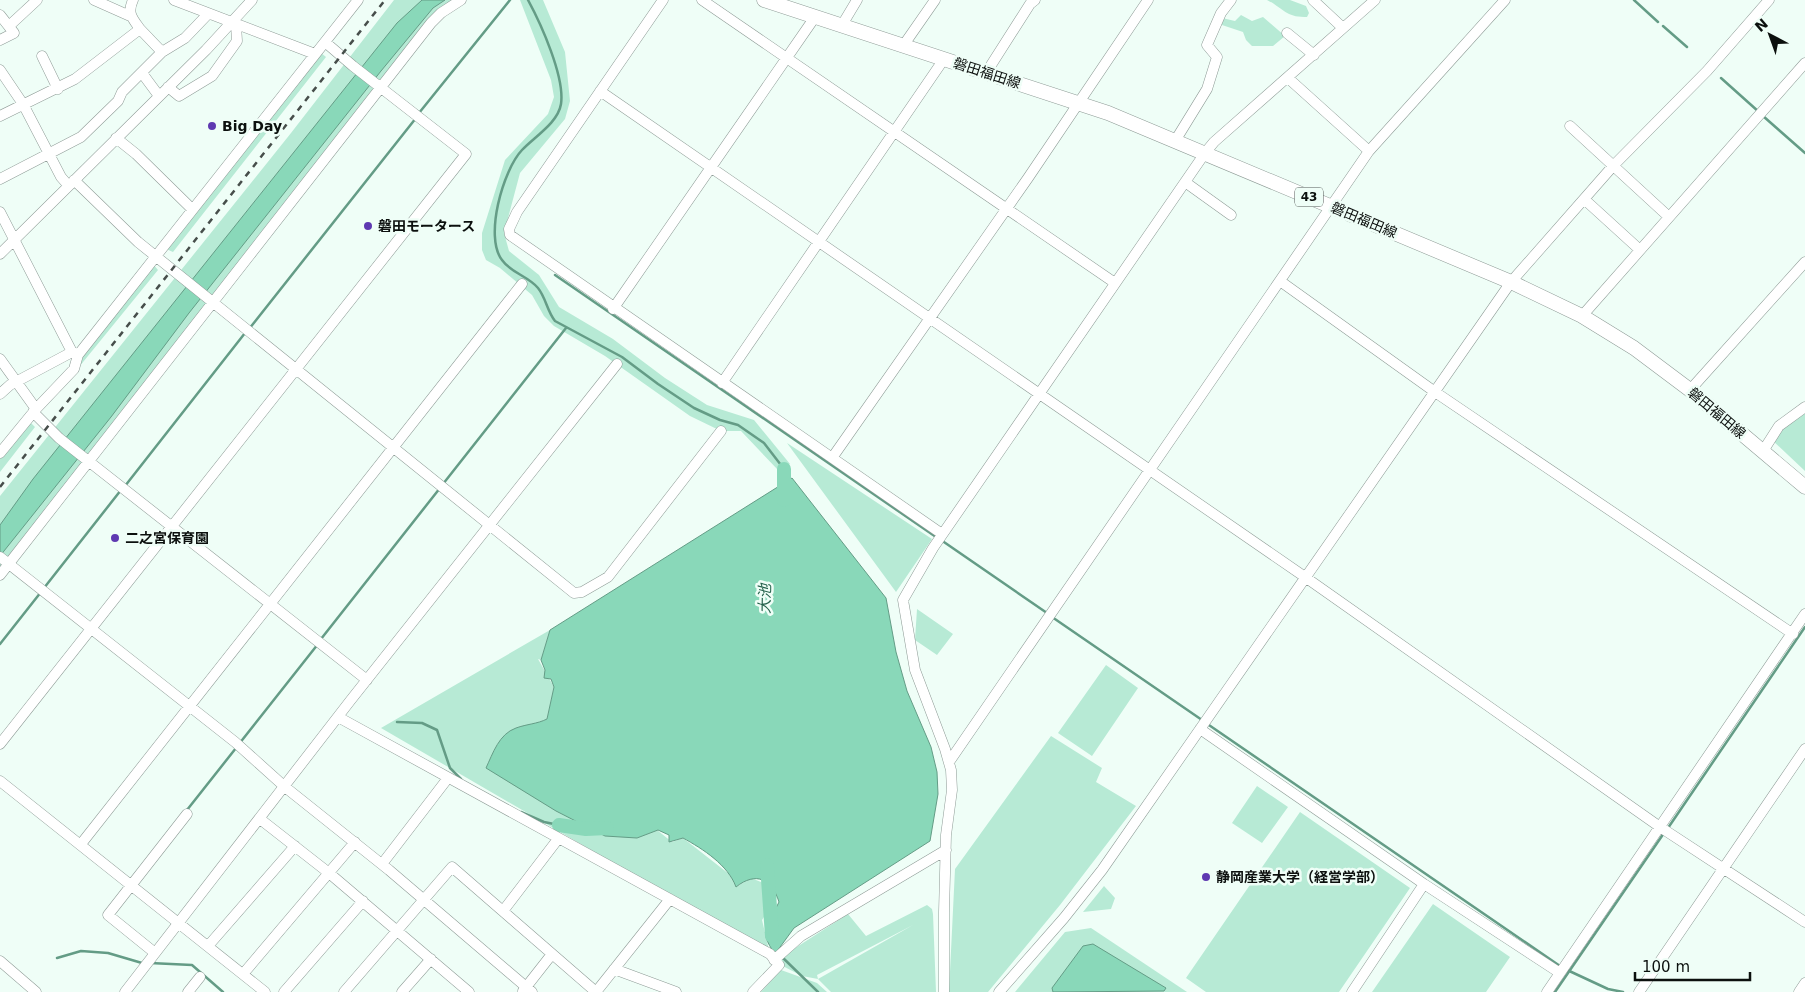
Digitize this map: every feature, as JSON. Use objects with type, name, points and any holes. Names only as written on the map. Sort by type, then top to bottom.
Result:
[{"type":"main road","name":"磐田福田線","points":[[764,0],[780,2],[815,17],[1078,102],[1205,153],[1511,282],[1582,316],[1634,348],[1690,390],[1805,487]]},
{"type":"street","points":[[9,26],[37,0]]},
{"type":"street","points":[[85,0],[93,0],[130,16],[162,52]]},
{"type":"street","points":[[130,16],[129,8],[133,0]]},
{"type":"street","points":[[174,0],[315,54]]},
{"type":"street","points":[[0,254],[71,182],[234,24],[252,0]]},
{"type":"street","points":[[0,394],[18,381],[75,354],[358,0]]},
{"type":"street","points":[[0,575],[5,560],[87,460],[432,23],[441,13],[461,0]]},
{"type":"street","points":[[663,0],[517,212],[509,229],[510,236],[515,242],[942,534]]},
{"type":"street","points":[[702,0],[1115,283]]},
{"type":"street","points":[[842,26],[857,0]]},
{"type":"street","points":[[903,46],[935,0]]},
{"type":"street","points":[[986,73],[1030,4],[1035,0]]},
{"type":"street","points":[[832,458],[1006,209],[1148,0]]},
{"type":"street","points":[[1174,141],[1207,89],[1217,57],[1207,45],[1222,12],[1231,0]]},
{"type":"street","points":[[1313,0],[1343,28]]},
{"type":"street","points":[[944,992],[946,850],[952,790],[949,762],[915,670],[903,600],[942,534],[1205,153],[1343,28],[1362,4],[1375,0]]},
{"type":"street","points":[[949,762],[1369,151],[1505,0]]},
{"type":"street","points":[[998,992],[1064,918],[1102,870],[1511,282],[1613,166],[1709,68],[1769,0]]},
{"type":"street","points":[[0,179],[82,137],[118,101],[122,92],[162,52],[185,38],[208,14]]},
{"type":"street","points":[[0,15],[14,33],[0,40]]},
{"type":"street","points":[[613,309],[815,17]]},
{"type":"street","points":[[168,87],[179,96],[212,76],[237,41],[234,24]]},
{"type":"street","points":[[0,116],[75,80],[140,29]]},
{"type":"street","points":[[1287,33],[1314,55]]},
{"type":"street","points":[[0,744],[466,154],[380,88],[325,42]]},
{"type":"street","points":[[42,56],[58,89]]},
{"type":"street","points":[[722,383],[944,59]]},
{"type":"street","points":[[1582,316],[1805,62]]},
{"type":"street","points":[[0,70],[23,104],[61,177],[71,182],[138,242],[295,370],[574,593],[582,592],[608,577],[722,431]]},
{"type":"street","points":[[142,72],[159,96]]},
{"type":"street","points":[[1288,78],[1369,151]]},
{"type":"street","points":[[600,92],[1305,577],[1660,827],[1805,922]]},
{"type":"street","points":[[1570,126],[1669,217]]},
{"type":"street","points":[[116,138],[136,154],[192,209]]},
{"type":"street","points":[[1185,182],[1231,215]]},
{"type":"street","points":[[1584,199],[1640,250]]},
{"type":"street","points":[[0,212],[75,354],[74,369],[35,410],[0,453]]},
{"type":"street","points":[[1690,390],[1805,262]]},
{"type":"street","points":[[1280,281],[1435,392],[1793,634]]},
{"type":"street","points":[[81,844],[189,704],[270,605],[522,284]]},
{"type":"street","points":[[0,359],[18,381],[35,410],[59,438],[367,680]]},
{"type":"street","points":[[125,992],[338,717],[617,364]]},
{"type":"street","points":[[1762,452],[1779,426],[1805,407]]},
{"type":"street","points":[[5,560],[238,744],[285,786],[424,899],[527,990],[552,954]]},
{"type":"street","points":[[1547,992],[1805,614]]},
{"type":"street","points":[[338,717],[770,954],[779,965],[753,992]]},
{"type":"street","points":[[1200,729],[1424,884],[1563,969]]},
{"type":"street","points":[[1638,992],[1805,749]]},
{"type":"street","points":[[382,864],[448,778]]},
{"type":"street","points":[[0,781],[265,992]]},
{"type":"street","points":[[150,960],[108,915],[188,814]]},
{"type":"street","points":[[260,819],[363,901],[431,959],[464,991]]},
{"type":"street","points":[[503,911],[558,839]]},
{"type":"street","points":[[243,974],[355,842]]},
{"type":"street","points":[[208,946],[294,846]]},
{"type":"street","points":[[774,960],[801,936],[946,850]]},
{"type":"street","points":[[344,992],[452,867],[596,992],[670,899]]},
{"type":"street","points":[[1352,992],[1424,884]]},
{"type":"street","points":[[284,992],[363,901]]},
{"type":"street","points":[[402,992],[431,959]]},
{"type":"street","points":[[0,960],[31,990]]},
{"type":"street","points":[[614,968],[676,992]]},
{"type":"street","points":[[188,992],[200,977]]},
{"type":"street","points":[[1799,992],[1805,983]]},
{"type":"shaded area","points":[[394,0],[464,0],[438,16],[0,576],[0,496],[291,133]]},
{"type":"shaded area","points":[[520,0],[543,0],[565,52],[570,101],[565,119],[520,173],[504,233],[509,251],[539,275],[559,307],[613,339],[665,378],[707,405],[754,420],[790,464],[778,470],[741,431],[721,431],[690,416],[605,356],[554,326],[544,316],[532,295],[500,268],[486,260],[482,250],[482,233],[505,160],[548,114],[554,97],[551,80]]},
{"type":"shaded area","points":[[1267,0],[1290,0],[1306,6],[1309,13],[1307,17],[1294,16]]},
{"type":"shaded area","points":[[1241,15],[1252,21],[1263,17],[1285,36],[1273,46],[1252,46],[1246,40],[1243,32],[1222,25],[1222,18],[1235,21]]},
{"type":"shaded area","points":[[321,53],[326,57],[173,252],[164,248]]},
{"type":"shaded area","points":[[152,263],[158,270],[79,367],[78,355]]},
{"type":"shaded area","points":[[1805,407],[1805,471],[1771,439]]},
{"type":"shaded area","points":[[30,422],[35,427],[0,472],[0,459]]},
{"type":"shaded area","points":[[787,443],[932,539],[896,592]]},
{"type":"shaded area","points":[[917,609],[953,634],[937,655],[915,640]]},
{"type":"shaded area","points":[[550,630],[541,660],[538,659],[554,687],[547,719],[537,724],[516,728],[637,838],[657,830],[672,842],[683,838],[729,874],[736,887],[751,878],[768,885],[777,897],[762,920],[770,954],[381,728]]},
{"type":"shaded area","points":[[1106,665],[1138,688],[1092,756],[1058,733]]},
{"type":"shaded area","points":[[1051,736],[1102,768],[1096,782],[1136,806],[1060,905],[988,992],[949,992],[955,869]]},
{"type":"shaded area","points":[[1257,786],[1288,807],[1262,843],[1232,823]]},
{"type":"shaded area","points":[[1300,812],[1410,888],[1339,992],[1206,992],[1186,978]]},
{"type":"shaded area","points":[[1104,886],[1115,898],[1111,909],[1083,912]]},
{"type":"shaded area","points":[[1433,904],[1510,957],[1486,992],[1372,992]]},
{"type":"shaded area","points":[[927,905],[932,909],[936,992],[831,992],[818,979],[802,976],[777,963],[789,952],[848,914],[866,936]],"holes":[[[913,925],[818,979],[817,975]]]},
{"type":"shaded area","points":[[1091,928],[1187,992],[1015,992],[1065,932]]},
{"type":"shaded area","points":[[781,970],[817,983],[827,992],[761,992]]},
{"type":"water","points":[[422,0],[445,0],[433,8],[381,71],[0,556],[0,525],[33,479],[397,23]]},
{"type":"water","points":[[792,478],[886,598],[896,652],[907,691],[931,747],[937,772],[938,794],[930,841],[794,928],[775,954],[766,939],[765,933],[768,922],[779,902],[768,883],[762,880],[750,879],[736,887],[721,865],[699,847],[683,838],[669,842],[669,835],[658,830],[637,838],[605,836],[556,811],[486,768],[494,750],[505,735],[516,728],[547,719],[554,687],[551,679],[544,678],[545,670],[541,660],[550,630]]},
{"type":"water","points":[[1093,944],[1166,988],[1164,991],[1053,992],[1052,988],[1083,946]]},
{"type":"waterway","points":[[419,113],[510,0]]},
{"type":"waterway","points":[[528,0],[545,36],[556,66],[561,104],[551,123],[522,150],[508,172],[495,220],[497,249],[502,260],[538,288],[555,321],[622,357],[694,408],[720,420],[738,425],[764,443],[784,469]]},
{"type":"waterway","points":[[1634,0],[1658,22]]},
{"type":"waterway","points":[[1663,26],[1687,47]]},
{"type":"waterway","points":[[1721,78],[1759,112]]},
{"type":"waterway","points":[[1763,116],[1805,153]]},
{"type":"waterway","points":[[249,329],[416,118]]},
{"type":"waterway","points":[[555,275],[936,537]]},
{"type":"waterway","points":[[443,484],[566,328]]},
{"type":"waterway","points":[[125,486],[245,333]]},
{"type":"waterway","name":"大池","points":[[784,469],[784,500]]},
{"type":"waterway","points":[[321,639],[440,488]]},
{"type":"waterway","points":[[44,588],[121,490]]},
{"type":"waterway","points":[[941,540],[1047,613]]},
{"type":"waterway","points":[[0,644],[41,592]]},
{"type":"waterway","points":[[1052,617],[1202,720]]},
{"type":"waterway","points":[[1668,828],[1805,627]]},
{"type":"waterway","points":[[239,744],[318,644]]},
{"type":"waterway","points":[[397,722],[422,723],[437,730],[450,768],[461,779]]},
{"type":"waterway","points":[[1206,723],[1560,966]]},
{"type":"waterway","points":[[187,810],[236,748]]},
{"type":"waterway","points":[[521,812],[544,822],[559,825]]},
{"type":"waterway","name":"大池","points":[[559,825],[586,829],[607,828]]},
{"type":"waterway","points":[[1555,992],[1664,833]]},
{"type":"waterway","name":"大池","points":[[767,865],[772,936]]},
{"type":"waterway","points":[[57,958],[81,951],[108,953],[142,963]]},
{"type":"waterway","points":[[781,956],[818,992]]},
{"type":"waterway","points":[[150,963],[192,965],[223,992]]},
{"type":"waterway","points":[[1565,969],[1608,989],[1623,992]]},
{"type":"railway","points":[[0,487],[385,0]]},
{"type":"place","name":"Big Day","points":[[212,126]]},
{"type":"place","name":"磐田モータース","points":[[368,226]]},
{"type":"place","name":"二之宮保育園","points":[[115,538]]},
{"type":"place","name":"静岡産業大学（経営学部）","points":[[1206,877]]}]
